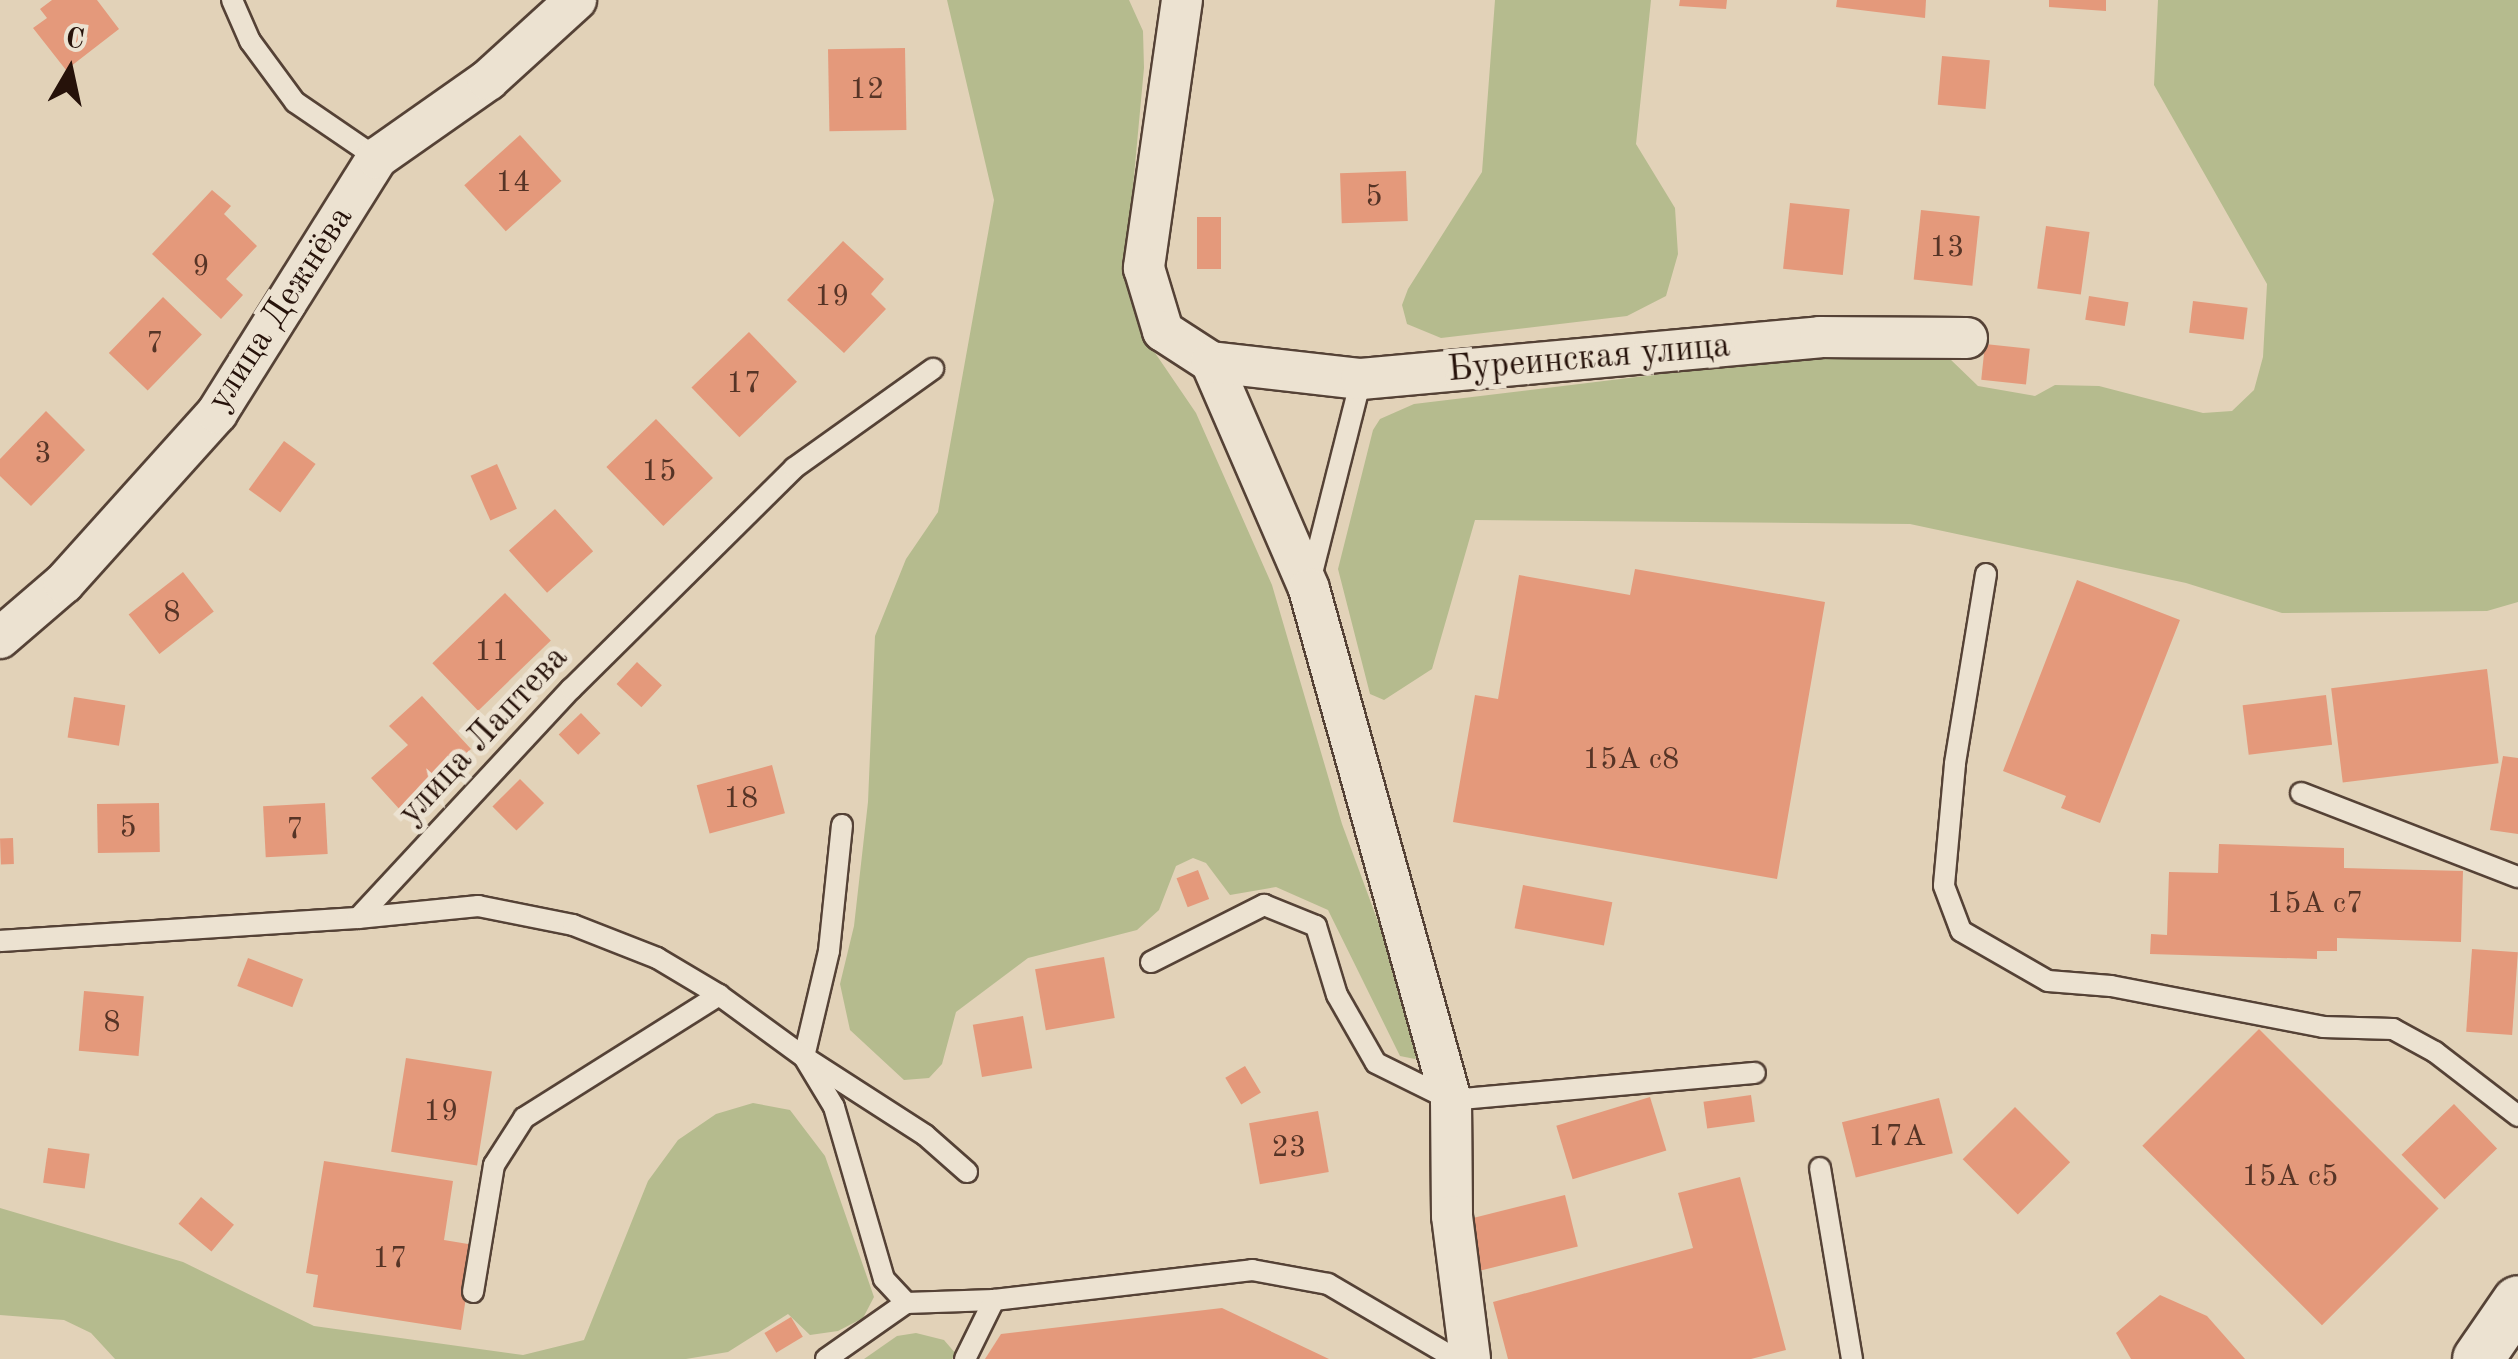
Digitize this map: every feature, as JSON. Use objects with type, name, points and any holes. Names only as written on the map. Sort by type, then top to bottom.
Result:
[{"type":"street","name":"улица Дежнёва","points":[[0,638],[64,584],[217,413],[377,158],[488,80],[576,0]]},
{"type":"street","points":[[1182,0],[1144,268],[1163,331],[1212,362],[1308,589],[1451,1100],[1452,1216],[1470,1359]]},
{"type":"street","name":"Буреинская улица","points":[[1212,362],[1361,380],[1820,337],[1966,338]]},
{"type":"street","points":[[2478,1359],[2518,1301]]},
{"type":"lane","points":[[232,0],[250,41],[295,102],[377,158]]},
{"type":"lane","name":"улица Лаптева","points":[[358,918],[571,689],[794,468],[932,370]]},
{"type":"lane","points":[[1308,589],[1361,380]]},
{"type":"lane","points":[[1986,574],[1956,764],[1944,886],[1961,931],[2048,981],[2111,986],[2323,1027],[2393,1029],[2435,1052],[2518,1116]]},
{"type":"lane","points":[[2301,793],[2518,876]]},
{"type":"lane","points":[[842,824],[829,950],[804,1057],[834,1108],[884,1279],[906,1303]]},
{"type":"lane","points":[[1151,962],[1264,904],[1316,926],[1337,995],[1376,1063],[1451,1100],[1755,1073]]},
{"type":"lane","points":[[0,940],[358,918],[478,906],[573,925],[656,958],[719,995],[804,1057],[925,1135],[967,1172]]},
{"type":"lane","points":[[473,1292],[494,1165],[524,1118],[719,995]]},
{"type":"lane","points":[[1820,1168],[1852,1359]]},
{"type":"lane","points":[[826,1359],[906,1303],[994,1300],[1252,1270],[1328,1284],[1456,1359]]},
{"type":"lane","points":[[965,1359],[994,1300]]},
{"type":"green space","points":[[947,0],[1129,0],[1143,31],[1144,68],[1125,273],[1149,344],[1196,413],[1272,585],[1342,824],[1419,1033],[1422,1050],[1415,1059],[1400,1056],[1328,910],[1276,887],[1230,895],[1206,863],[1193,858],[1176,866],[1159,910],[1137,930],[1028,958],[956,1012],[942,1064],[929,1078],[904,1080],[850,1030],[840,984],[854,926],[868,802],[875,636],[906,559],[938,512],[994,200]]},
{"type":"green space","points":[[1495,0],[1651,0],[1636,144],[1675,208],[1678,254],[1666,296],[1627,316],[1441,338],[1407,324],[1402,305],[1408,289],[1482,172]]},
{"type":"green space","points":[[2158,0],[2518,0],[2518,602],[2487,611],[2282,613],[2186,583],[1910,524],[1475,520],[1432,669],[1384,700],[1370,694],[1338,569],[1373,430],[1380,419],[1414,404],[1809,356],[1950,359],[1978,386],[2035,396],[2055,385],[2099,386],[2203,413],[2232,411],[2254,390],[2263,357],[2267,284],[2154,85]]},
{"type":"green space","points":[[753,1103],[790,1110],[825,1156],[874,1297],[863,1318],[838,1331],[810,1335],[788,1314],[728,1352],[686,1359],[115,1359],[91,1333],[64,1320],[0,1315],[0,1208],[183,1262],[314,1326],[523,1355],[584,1340],[648,1181],[678,1140],[716,1114]]},
{"type":"green space","points":[[916,1333],[944,1340],[956,1354],[952,1359],[864,1359],[897,1336]]},
{"type":"building","points":[[52,0],[97,0],[119,29],[66,70],[33,28],[47,18],[40,9]]},
{"type":"building","points":[[1680,0],[1727,0],[1726,9],[1679,6]]},
{"type":"building","points":[[1837,0],[1926,0],[1925,18],[1836,7]]},
{"type":"building","points":[[2049,0],[2106,0],[2106,11],[2049,7]]},
{"type":"building","points":[[905,48],[906,130],[829,131],[828,49]]},
{"type":"building","points":[[1942,56],[1990,60],[1986,109],[1938,105]]},
{"type":"building","points":[[520,135],[561,181],[506,231],[464,185]]},
{"type":"building","points":[[1406,171],[1408,221],[1342,223],[1340,173]]},
{"type":"building","points":[[212,190],[231,206],[224,214],[257,246],[226,279],[243,295],[221,319],[152,254]]},
{"type":"building","points":[[1790,203],[1850,209],[1843,275],[1783,269]]},
{"type":"building","points":[[1921,210],[1980,216],[1972,286],[1914,280]]},
{"type":"building","points":[[1197,217],[1221,217],[1221,269],[1197,269]]},
{"type":"building","points":[[2046,226],[2090,232],[2081,295],[2037,288]]},
{"type":"building","points":[[843,241],[884,279],[871,294],[886,309],[844,353],[787,300]]},
{"type":"building","points":[[2089,296],[2129,302],[2125,326],[2085,320]]},
{"type":"building","points":[[163,297],[202,335],[148,391],[109,353]]},
{"type":"building","points":[[2193,301],[2248,308],[2244,339],[2189,333]]},
{"type":"building","points":[[749,332],[797,382],[739,437],[691,388]]},
{"type":"building","points":[[1985,344],[2030,349],[2026,385],[1981,380]]},
{"type":"building","points":[[46,411],[85,450],[31,506],[0,476],[0,459]]},
{"type":"building","points":[[656,419],[713,478],[663,526],[606,467]]},
{"type":"building","points":[[284,441],[316,464],[280,512],[249,490]]},
{"type":"building","points":[[497,464],[517,509],[490,521],[471,476]]},
{"type":"building","points":[[555,509],[593,551],[547,593],[509,550]]},
{"type":"building","points":[[1635,569],[1825,602],[1777,879],[1453,822],[1475,695],[1498,699],[1519,575],[1630,595]]},
{"type":"building","points":[[183,572],[214,611],[159,654],[129,614]]},
{"type":"building","points":[[2077,580],[2180,620],[2100,823],[2061,808],[2066,796],[2003,771]]},
{"type":"building","points":[[505,593],[551,640],[478,711],[432,663]]},
{"type":"building","points":[[637,662],[662,685],[641,707],[617,684]]},
{"type":"building","points":[[2487,669],[2499,763],[2343,782],[2331,688]]},
{"type":"building","points":[[2326,695],[2332,745],[2249,755],[2243,705]]},
{"type":"building","points":[[422,696],[471,749],[402,812],[371,778],[408,745],[389,726]]},
{"type":"building","points":[[74,697],[125,705],[119,746],[68,737]]},
{"type":"building","points":[[581,713],[600,733],[578,755],[559,735]]},
{"type":"building","points":[[2503,756],[2518,758],[2518,834],[2490,830]]},
{"type":"building","points":[[772,765],[785,813],[710,833],[697,785]]},
{"type":"building","points":[[520,779],[544,803],[516,831],[492,807]]},
{"type":"building","points":[[159,803],[160,852],[98,853],[97,804]]},
{"type":"building","points":[[325,803],[328,854],[266,857],[263,806]]},
{"type":"building","points":[[0,838],[13,838],[14,864],[1,864]]},
{"type":"building","points":[[2219,844],[2344,848],[2344,868],[2463,871],[2461,942],[2337,938],[2337,951],[2317,951],[2317,959],[2150,954],[2151,934],[2167,935],[2169,872],[2218,873]]},
{"type":"building","points":[[1198,870],[1209,899],[1188,907],[1177,878]]},
{"type":"building","points":[[1523,885],[1612,902],[1604,946],[1515,928]]},
{"type":"building","points":[[2472,949],[2518,952],[2512,1035],[2466,1032]]},
{"type":"building","points":[[1104,957],[1115,1018],[1046,1030],[1035,969]]},
{"type":"building","points":[[248,958],[303,979],[292,1007],[237,986]]},
{"type":"building","points":[[84,991],[144,996],[139,1056],[79,1051]]},
{"type":"building","points":[[1023,1016],[1032,1068],[982,1077],[973,1025]]},
{"type":"building","points":[[2259,1029],[2439,1209],[2322,1325],[2142,1146]]},
{"type":"building","points":[[406,1058],[492,1072],[477,1165],[391,1152]]},
{"type":"building","points":[[1245,1066],[1261,1093],[1241,1104],[1225,1078]]},
{"type":"building","points":[[1751,1095],[1755,1122],[1707,1128],[1703,1102]]},
{"type":"building","points":[[1650,1097],[1666,1151],[1573,1179],[1556,1126]]},
{"type":"building","points":[[1939,1098],[1953,1153],[1856,1177],[1842,1122]]},
{"type":"building","points":[[2454,1104],[2497,1149],[2445,1199],[2401,1155]]},
{"type":"building","points":[[2015,1107],[2070,1162],[2018,1214],[1963,1159]]},
{"type":"building","points":[[1318,1111],[1329,1172],[1260,1184],[1249,1123]]},
{"type":"building","points":[[48,1148],[90,1154],[85,1189],[43,1183]]},
{"type":"building","points":[[324,1161],[453,1181],[444,1240],[474,1245],[461,1330],[313,1307],[318,1275],[306,1273]]},
{"type":"building","points":[[1740,1177],[1786,1350],[1751,1359],[1508,1359],[1493,1302],[1693,1248],[1678,1193]]},
{"type":"building","points":[[1565,1195],[1578,1246],[1478,1271],[1465,1220]]},
{"type":"building","points":[[201,1197],[234,1225],[211,1251],[179,1224]]},
{"type":"building","points":[[2160,1295],[2207,1316],[2245,1359],[2131,1359],[2116,1333]]},
{"type":"building","points":[[1222,1308],[1329,1359],[985,1359],[1001,1334]]},
{"type":"building","points":[[791,1317],[803,1337],[776,1353],[764,1333]]}]
